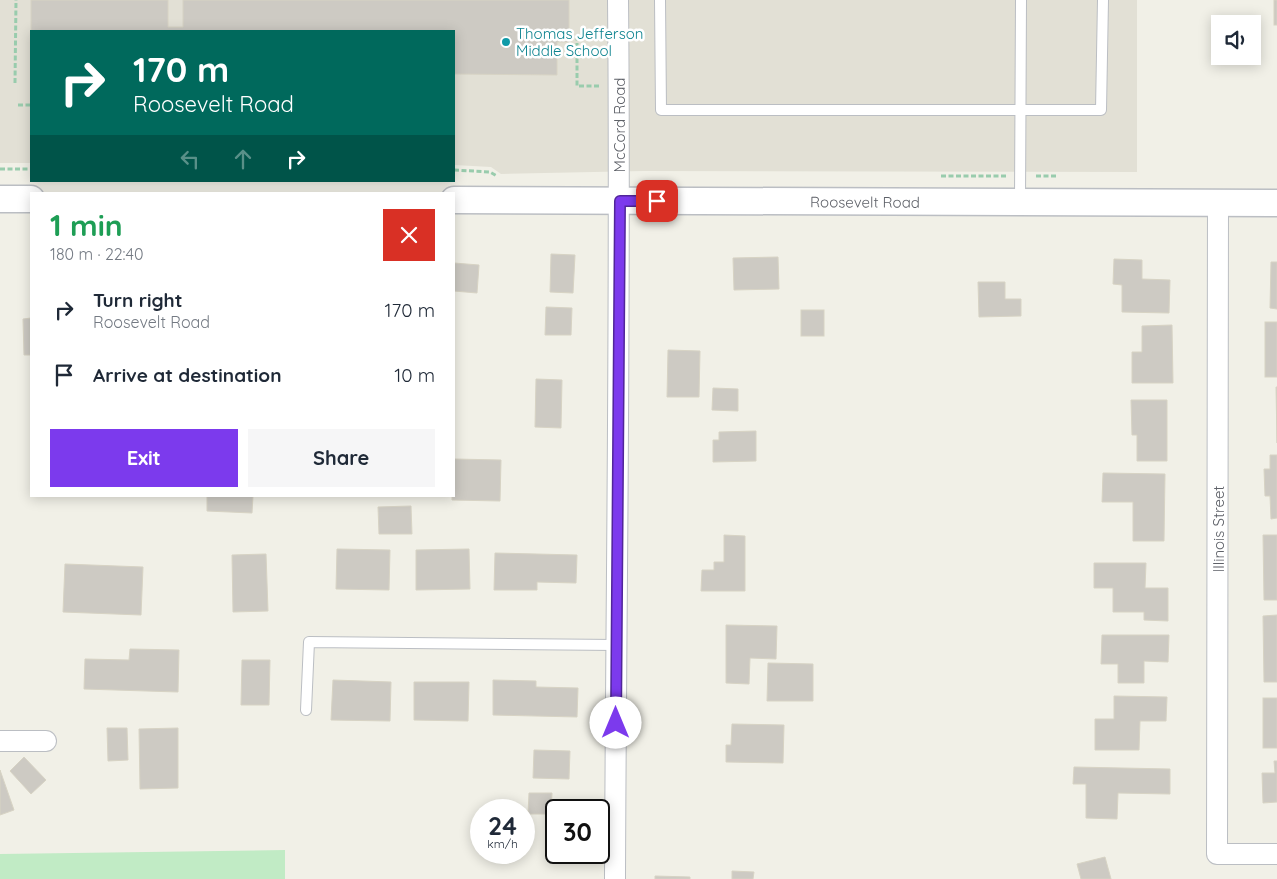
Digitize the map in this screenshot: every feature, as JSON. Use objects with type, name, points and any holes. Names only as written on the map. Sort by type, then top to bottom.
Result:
[{"type":"street","name":"McCord Road","points":[[615,879],[620,201],[618,0]]},
{"type":"street","points":[[0,199],[30,199]]},
{"type":"street","name":"Roosevelt Road","points":[[455,200],[1277,203]]},
{"type":"street","name":"Illinois Street","points":[[1218,203],[1217,854],[1277,854]]},
{"type":"street","points":[[0,741],[46,741]]},
{"type":"lane","points":[[660,0],[661,110],[1101,110],[1102,0]]},
{"type":"lane","points":[[1020,202],[1021,0]]},
{"type":"lane","points":[[306,710],[309,642],[616,645]]},
{"type":"path","points":[[15,83],[16,0]]},
{"type":"path","points":[[604,36],[578,36],[577,86],[604,86]]},
{"type":"path","points":[[18,105],[30,105]]},
{"type":"path","points":[[0,169],[30,169]]},
{"type":"shaded area","points":[[0,0],[1137,0],[1137,172],[643,171],[501,174],[491,167],[455,165],[455,30],[30,30],[30,163],[0,163]]},
{"type":"green space","points":[[285,850],[285,879],[0,879],[0,854]]},
{"type":"building","name":"Thomas Jefferson Middle School","points":[[31,0],[168,0],[168,27],[183,27],[183,0],[569,0],[569,42],[557,42],[557,75],[455,74],[455,30],[31,30]]},
{"type":"building","points":[[1274,0],[1277,0],[1277,25],[1274,25]]},
{"type":"building","points":[[551,254],[575,255],[573,293],[550,292]]},
{"type":"building","points":[[778,257],[779,289],[734,290],[733,258]]},
{"type":"building","points":[[1114,259],[1142,260],[1142,279],[1170,280],[1169,313],[1122,312],[1122,285],[1113,284]]},
{"type":"building","points":[[1271,262],[1277,262],[1277,309],[1270,308]]},
{"type":"building","points":[[455,263],[479,265],[477,293],[455,291]]},
{"type":"building","points":[[978,282],[1005,282],[1005,299],[1021,299],[1021,316],[979,317]]},
{"type":"building","points":[[546,307],[572,308],[571,335],[545,335]]},
{"type":"building","points":[[801,310],[824,310],[824,336],[801,336]]},
{"type":"building","points":[[30,318],[30,355],[24,355],[23,319]]},
{"type":"building","points":[[1265,322],[1277,322],[1277,377],[1265,377]]},
{"type":"building","points":[[1172,325],[1173,383],[1132,383],[1132,352],[1142,352],[1142,326]]},
{"type":"building","points":[[668,350],[700,351],[699,397],[667,397]]},
{"type":"building","points":[[536,379],[562,380],[561,428],[535,427]]},
{"type":"building","points":[[1276,387],[1277,387],[1277,443]]},
{"type":"building","points":[[713,388],[738,389],[738,411],[712,410]]},
{"type":"building","points":[[1131,400],[1167,400],[1167,461],[1137,461],[1137,435],[1132,435]]},
{"type":"building","points":[[756,431],[756,461],[713,462],[713,440],[719,440],[719,432]]},
{"type":"building","points":[[1270,455],[1277,455],[1277,518],[1271,519],[1270,496],[1265,496],[1264,469],[1270,469]]},
{"type":"building","points":[[455,459],[501,460],[500,501],[452,500],[452,497],[455,497]]},
{"type":"building","points":[[1103,473],[1165,474],[1164,541],[1133,541],[1133,502],[1102,502]]},
{"type":"building","points":[[207,497],[253,497],[252,513],[207,511]]},
{"type":"building","points":[[411,506],[412,534],[379,534],[378,507]]},
{"type":"building","points":[[724,535],[745,536],[745,591],[701,591],[702,570],[714,570],[714,562],[724,562]]},
{"type":"building","points":[[1263,535],[1277,535],[1277,600],[1264,600]]},
{"type":"building","points":[[337,549],[390,550],[389,590],[336,589]]},
{"type":"building","points":[[469,549],[470,589],[416,590],[416,550]]},
{"type":"building","points":[[495,553],[577,555],[576,583],[537,582],[537,590],[494,590]]},
{"type":"building","points":[[266,554],[268,611],[233,612],[232,555]]},
{"type":"building","points":[[1094,563],[1146,563],[1145,588],[1168,588],[1168,621],[1144,620],[1144,612],[1113,612],[1113,588],[1094,588]]},
{"type":"building","points":[[65,564],[143,567],[141,615],[63,612]]},
{"type":"building","points":[[1277,615],[1277,682],[1264,682],[1263,616]]},
{"type":"building","points":[[726,625],[777,626],[776,659],[750,658],[749,684],[726,683]]},
{"type":"building","points":[[1102,635],[1169,635],[1168,662],[1144,661],[1144,683],[1118,683],[1118,664],[1101,664]]},
{"type":"building","points":[[130,649],[179,650],[178,692],[84,689],[85,659],[129,660]]},
{"type":"building","points":[[242,660],[270,660],[269,705],[241,705]]},
{"type":"building","points":[[768,663],[813,664],[813,701],[767,701]]},
{"type":"building","points":[[333,680],[391,682],[390,721],[331,720]]},
{"type":"building","points":[[493,680],[536,681],[536,687],[578,688],[577,717],[493,715]]},
{"type":"building","points":[[414,682],[469,682],[468,721],[414,720]]},
{"type":"building","points":[[1114,696],[1167,697],[1166,721],[1140,721],[1139,750],[1095,750],[1095,719],[1114,719]]},
{"type":"building","points":[[1263,698],[1277,698],[1277,748],[1263,748]]},
{"type":"building","points":[[732,724],[784,725],[783,763],[726,762],[726,745],[731,745]]},
{"type":"building","points":[[107,728],[127,728],[128,760],[108,761]]},
{"type":"building","points":[[178,728],[178,788],[140,789],[139,729]]},
{"type":"building","points":[[534,750],[570,751],[569,779],[533,778]]},
{"type":"building","points":[[24,757],[46,780],[31,794],[10,771]]},
{"type":"building","points":[[1274,761],[1277,761],[1277,802],[1263,803],[1262,773],[1275,773]]},
{"type":"building","points":[[1074,767],[1170,769],[1170,794],[1118,793],[1117,819],[1086,818],[1086,784],[1073,784]]},
{"type":"building","points":[[0,770],[14,810],[0,815]]},
{"type":"building","points":[[529,793],[552,793],[552,799],[545,799],[545,814],[535,814],[535,799],[529,799]]},
{"type":"building","points":[[1105,857],[1111,879],[1081,879],[1077,864]]},
{"type":"building","points":[[732,871],[754,872],[753,879],[732,879]]},
{"type":"building","points":[[655,876],[690,877],[690,879],[655,879]]},
{"type":"place","name":"Thomas Jefferson Middle School","points":[[506,42]]},
{"type":"route","points":[[616,723],[620,201],[657,201]]}]
